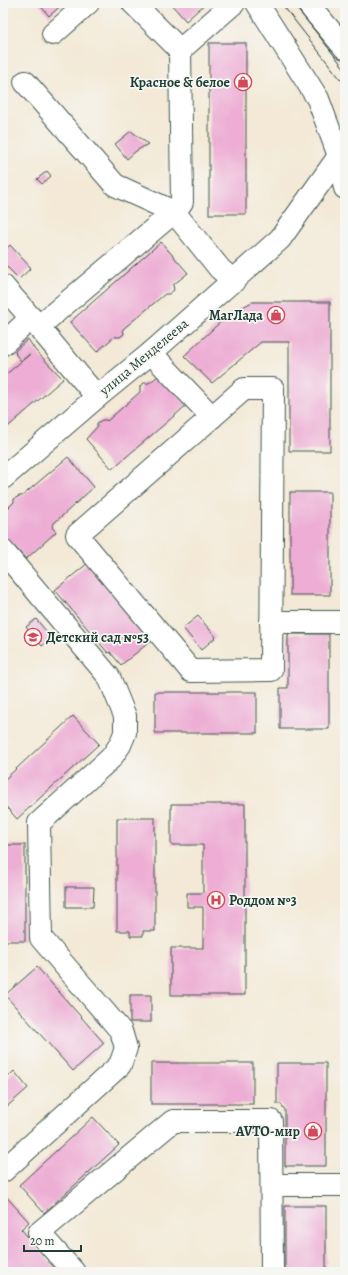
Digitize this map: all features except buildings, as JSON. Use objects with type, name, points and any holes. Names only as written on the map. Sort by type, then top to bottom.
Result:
[{"type":"street","points":[[53,34],[88,3]]},
{"type":"street","points":[[3,344],[35,323],[174,212],[182,202],[180,50],[134,3]]},
{"type":"street","points":[[180,50],[234,3]]},
{"type":"street","points":[[257,3],[318,99],[339,156],[345,188]]},
{"type":"street","points":[[307,3],[345,48]]},
{"type":"street","points":[[25,82],[115,185],[174,212],[220,269],[234,281]]},
{"type":"street","name":"улица Менделеева","points":[[3,478],[97,397],[152,353],[280,239],[339,156]]},
{"type":"street","points":[[3,286],[97,397]]},
{"type":"street","points":[[152,353],[212,417]]},
{"type":"street","points":[[244,389],[273,389],[271,622],[271,670],[191,671],[77,535],[244,389]]},
{"type":"street","points":[[3,551],[33,593],[109,677],[125,716],[125,733],[120,745],[111,758],[39,823],[41,938],[121,1031],[126,1048],[120,1065],[3,1171]]},
{"type":"street","points":[[271,622],[345,622]]},
{"type":"street","points":[[74,1272],[39,1233],[173,1121],[271,1121],[272,1272]]},
{"type":"street","points":[[272,1185],[345,1185]]},
{"type":"tram line","points":[[281,3],[345,85]]},
{"type":"tram line","points":[[293,3],[345,69]]},
{"type":"place","name":"Красное & белое","points":[[243,82]]},
{"type":"place","name":"МагЛада","points":[[276,315]]},
{"type":"place","name":"Детский сад №53","points":[[33,637]]},
{"type":"place","name":"Роддом №3","points":[[216,900]]},
{"type":"place","name":"AVTO-мир","points":[[313,1131]]}]
